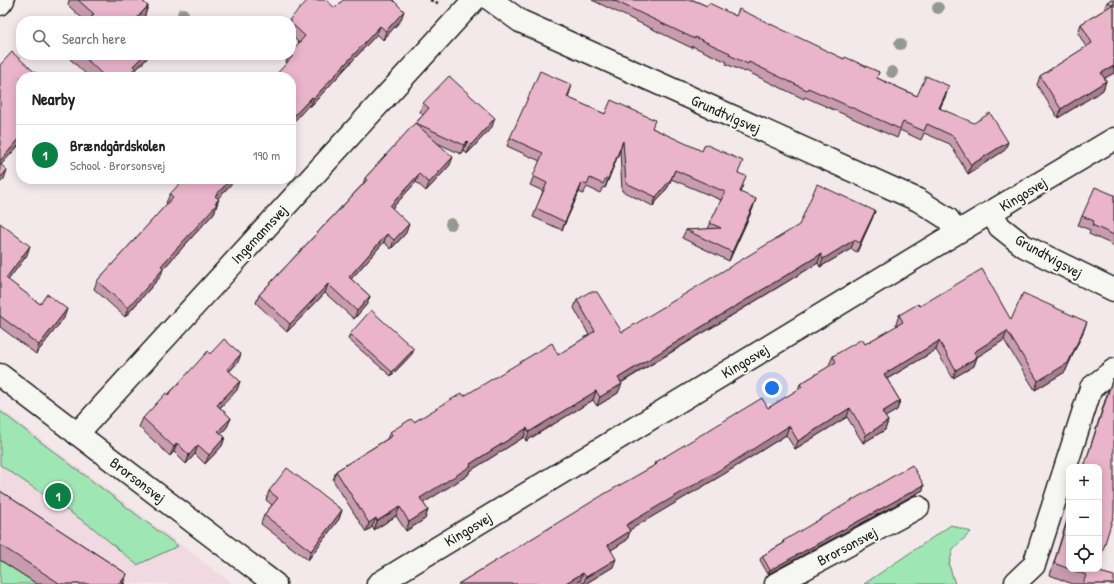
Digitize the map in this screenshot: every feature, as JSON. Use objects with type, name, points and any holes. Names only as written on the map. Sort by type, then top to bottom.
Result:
[{"type":"street","points":[[0,4],[3,0]]},
{"type":"street","name":"Ingemannsvej","points":[[77,434],[474,0]]},
{"type":"street","name":"Grundtvigsvej","points":[[491,0],[520,21],[918,200],[948,219],[956,232]]},
{"type":"street","name":"Kingosvej","points":[[378,584],[956,232],[991,213],[1114,139]]},
{"type":"street","name":"Grundtvigsvej","points":[[991,213],[1000,227],[1024,246],[1114,290]]},
{"type":"street","points":[[1016,582],[1034,565],[1091,388],[1114,370]]},
{"type":"street","name":"Brorsonsvej","points":[[0,375],[275,584]]},
{"type":"street","name":"Brorsonsvej","points":[[776,584],[918,507]]},
{"type":"shaded area","points":[[0,408],[233,584],[0,584]]},
{"type":"green space","points":[[0,411],[178,546],[137,565],[92,527],[0,465]]},
{"type":"green space","points":[[951,525],[971,532],[953,549],[949,565],[955,584],[864,584]]},
{"type":"green space","points":[[0,560],[37,584],[0,584]]},
{"type":"building","points":[[78,0],[141,0],[148,6],[139,16],[92,16],[94,14]]},
{"type":"building","points":[[308,0],[326,0],[335,8],[343,0],[393,0],[404,11],[386,31],[380,26],[314,98],[312,97],[296,114],[296,72],[279,72],[289,60],[296,60],[296,46],[305,36],[296,28],[296,16],[293,16]]},
{"type":"building","points":[[613,0],[693,0],[707,6],[709,3],[736,16],[739,9],[844,59],[845,57],[879,72],[877,78],[917,96],[926,76],[949,86],[939,108],[974,123],[990,113],[1008,142],[971,165],[953,136],[927,124],[924,131],[903,122],[900,129],[808,88],[807,90],[749,62],[748,64],[729,55],[730,53],[695,37],[695,39]]},
{"type":"building","points":[[1114,0],[1114,5],[1107,2]]},
{"type":"building","points":[[1112,5],[1114,9],[1114,66],[1101,73],[1106,81],[1061,109],[1040,76],[1092,43],[1081,24]]},
{"type":"building","points":[[12,52],[16,56],[16,60],[21,60],[34,72],[16,72],[16,143],[0,161],[0,65]]},
{"type":"building","points":[[87,60],[139,60],[133,66],[135,68],[131,72],[100,72]]},
{"type":"building","points":[[540,71],[572,85],[567,97],[605,114],[611,100],[655,120],[652,128],[702,151],[705,144],[743,161],[738,173],[746,176],[740,192],[756,199],[732,252],[686,230],[721,228],[710,223],[725,192],[675,170],[671,179],[656,197],[626,183],[623,141],[608,179],[606,178],[603,184],[590,178],[587,185],[582,183],[565,222],[536,208],[547,183],[533,176],[543,153],[510,138]]},
{"type":"building","points":[[449,76],[495,118],[471,145],[467,141],[464,145],[416,123],[429,108],[423,103]]},
{"type":"building","points":[[415,123],[453,157],[429,183],[419,174],[390,206],[409,224],[394,240],[387,234],[349,277],[370,296],[357,311],[328,284],[290,324],[259,295],[367,180],[365,178]]},
{"type":"building","points":[[0,164],[7,170],[0,178]]},
{"type":"building","points":[[179,184],[226,184],[215,196],[219,199],[215,203],[217,204],[161,266],[164,268],[128,308],[97,281],[173,197],[170,194]]},
{"type":"building","points":[[817,184],[875,211],[860,243],[854,240],[823,259],[821,254],[618,378],[622,384],[600,397],[596,391],[529,432],[527,428],[420,498],[428,510],[409,522],[400,507],[377,521],[376,518],[369,523],[336,471],[392,436],[390,432],[411,419],[414,422],[462,393],[464,396],[552,343],[558,355],[595,331],[577,300],[589,292],[597,292],[622,332],[799,225]]},
{"type":"building","points":[[1095,187],[1114,195],[1114,235],[1092,225],[1094,221],[1082,216]]},
{"type":"building","points":[[0,223],[30,246],[6,278],[40,304],[47,294],[67,309],[39,345],[0,316]]},
{"type":"building","points":[[982,269],[1011,320],[1023,293],[1087,322],[1068,363],[1038,381],[1007,331],[974,352],[977,357],[956,370],[939,341],[884,374],[900,401],[882,412],[888,421],[866,435],[850,408],[798,441],[789,426],[728,465],[626,525],[630,531],[608,545],[616,559],[586,577],[583,573],[564,584],[458,584],[606,493],[657,464],[656,462],[762,398],[768,408],[802,387],[800,384],[836,362],[833,356],[862,339],[865,344],[903,322],[899,315],[918,304],[920,306]]},
{"type":"building","points":[[371,310],[414,349],[392,372],[350,334]]},
{"type":"building","points":[[224,339],[241,354],[227,369],[240,381],[217,405],[231,418],[218,431],[225,437],[209,455],[198,445],[189,455],[177,443],[174,447],[143,418],[166,393],[168,395],[208,351],[210,354]]},
{"type":"building","points":[[1113,378],[1114,514],[1102,553],[1102,464],[1085,464]]},
{"type":"building","points":[[912,465],[924,485],[770,570],[762,556],[784,543],[783,541]]},
{"type":"building","points":[[287,468],[342,510],[311,551],[264,515],[278,498],[269,491]]},
{"type":"building","points":[[0,491],[127,574],[121,582],[125,584],[59,584],[0,545]]},
{"type":"building","points":[[1066,525],[1066,568],[1054,563]]},
{"type":"building","points":[[1078,572],[1100,572],[1114,576],[1114,584],[1083,584],[1086,575]]},
{"type":"place","name":"Brændgårdskolen","points":[[58,496]]}]
